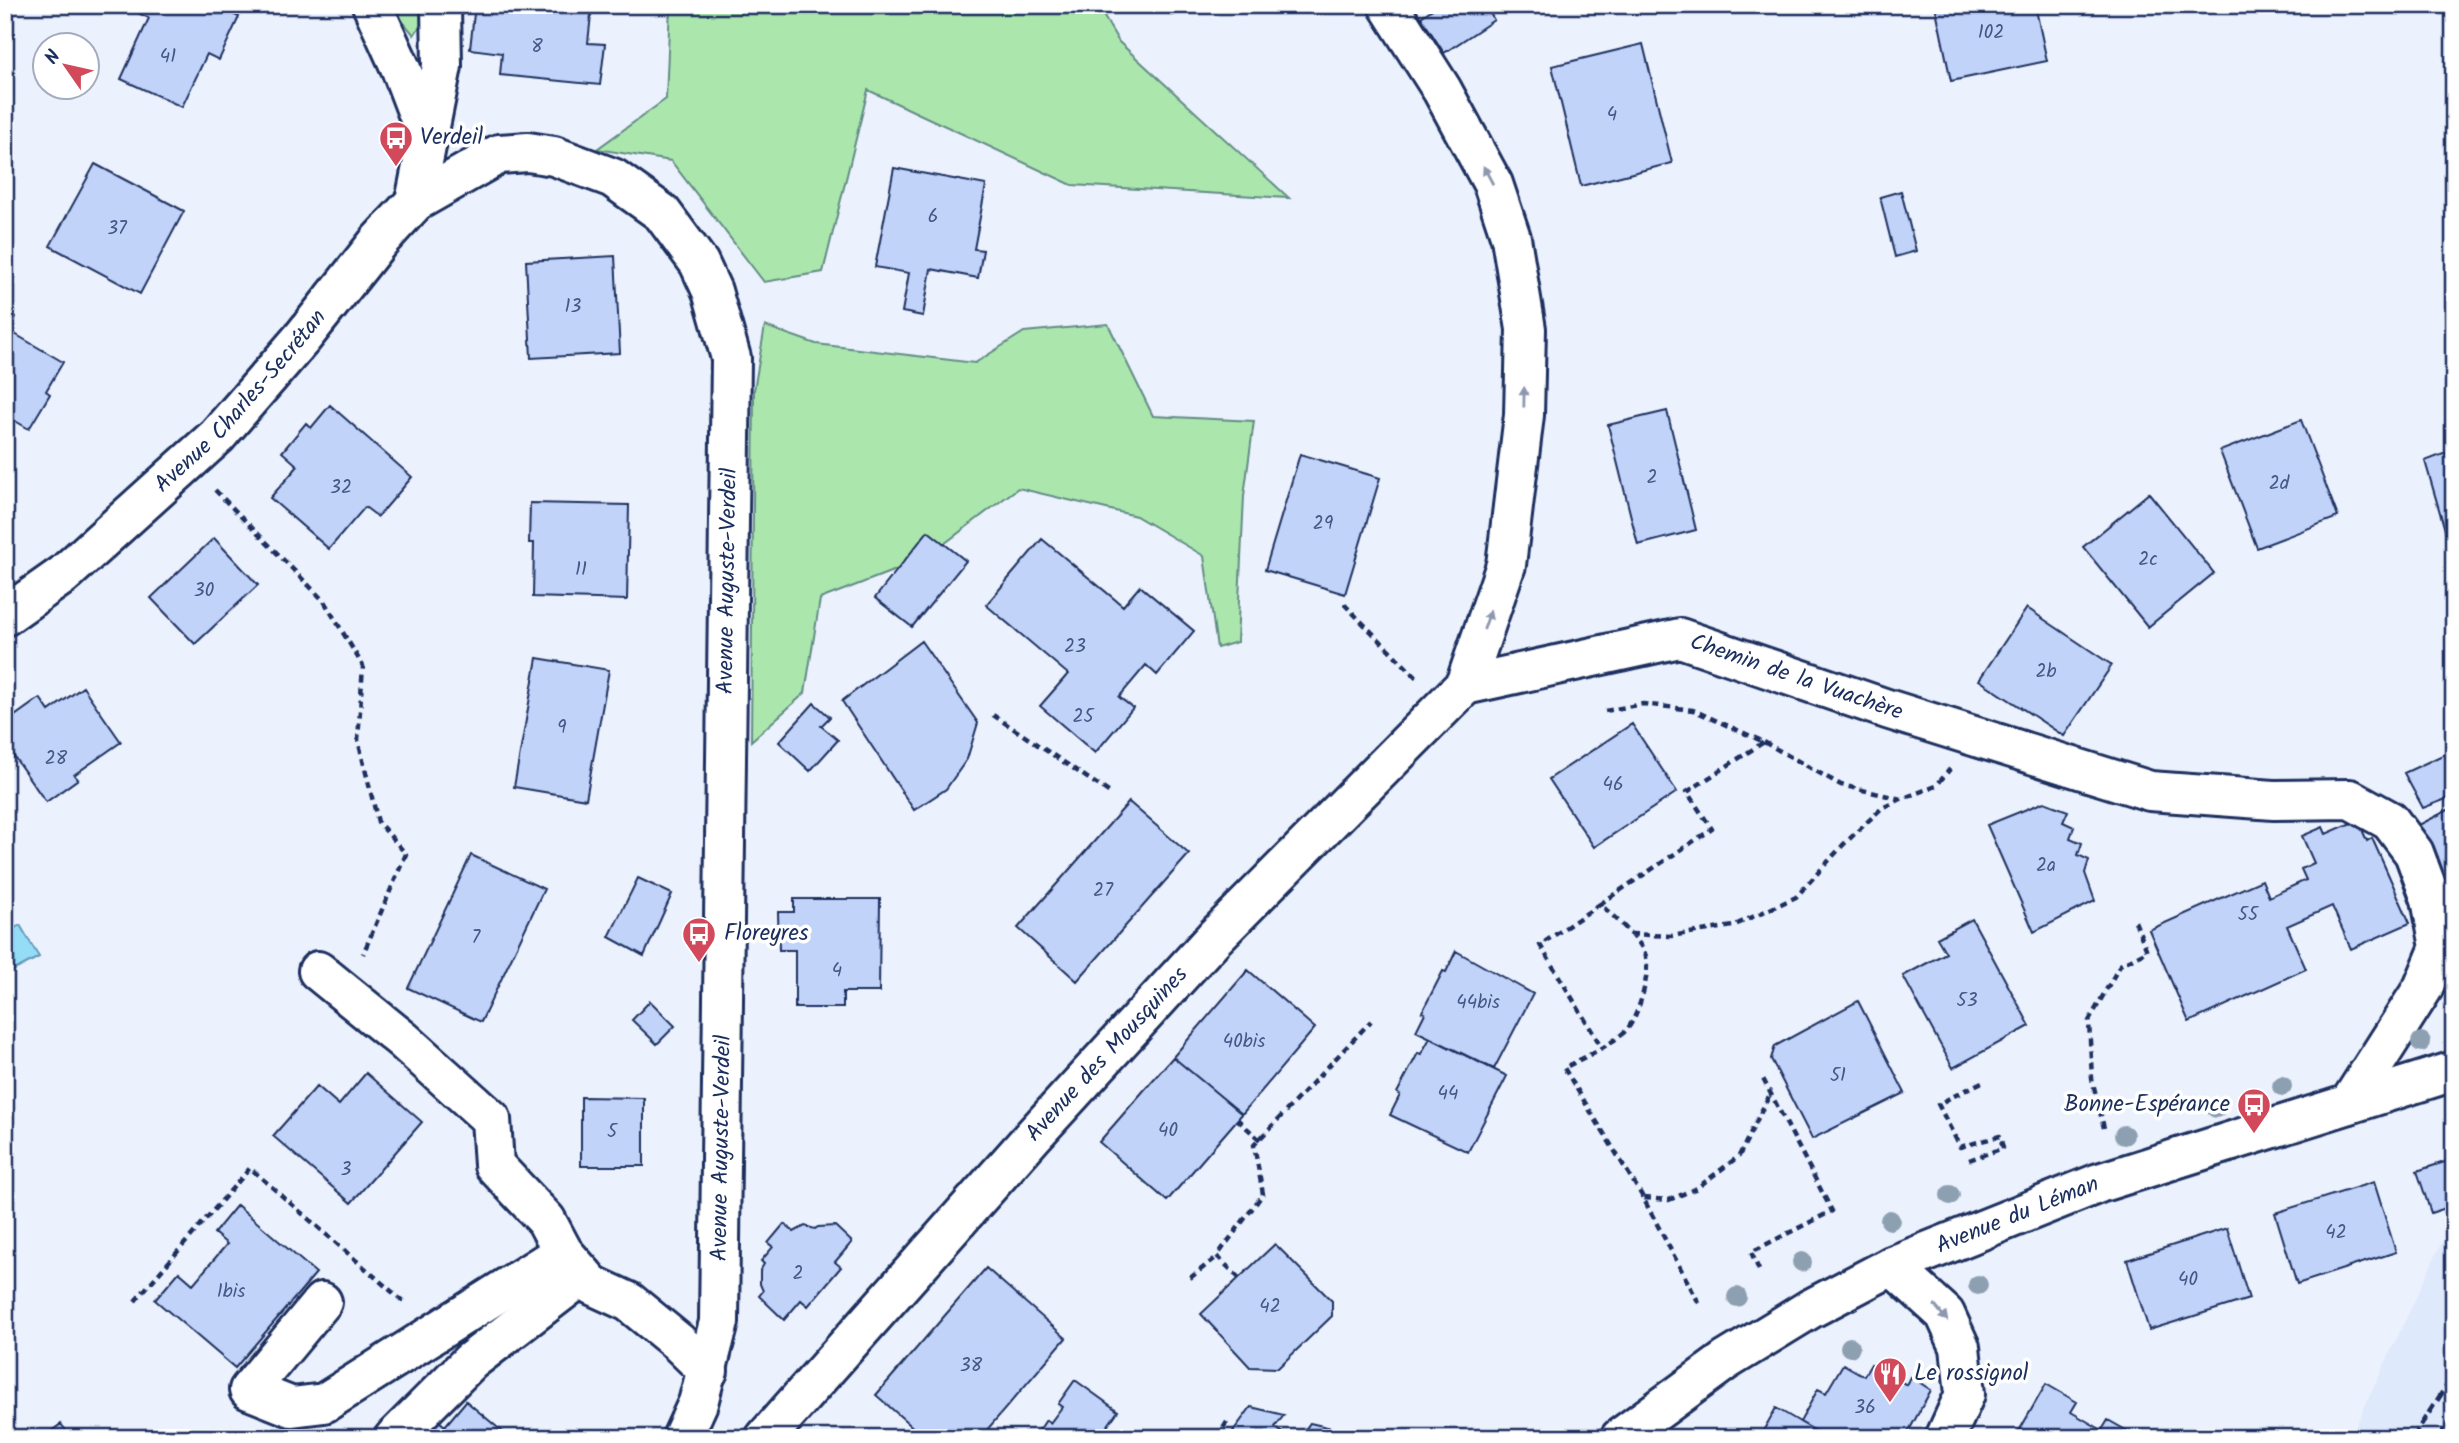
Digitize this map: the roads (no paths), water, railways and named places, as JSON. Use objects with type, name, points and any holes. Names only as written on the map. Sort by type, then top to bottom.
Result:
[{"type":"street","points":[[372,5],[401,69],[427,138],[462,173]]},
{"type":"street","points":[[415,202],[442,66],[441,5]]},
{"type":"street","points":[[1388,5],[1442,90],[1493,184],[1511,238],[1526,329],[1524,415],[1506,565],[1465,685]]},
{"type":"street","name":"Avenue Auguste-Verdeil","points":[[462,173],[499,154],[528,152],[554,156],[585,167],[613,178],[635,193],[662,213],[699,263],[712,291],[731,358],[719,1322],[698,1403],[682,1438]]},
{"type":"street","name":"Avenue Charles-Secrétan","points":[[5,616],[63,575],[217,436],[303,337],[379,241],[415,202],[462,173]]},
{"type":"street","name":"Chemin de la Vuachère","points":[[1465,685],[1680,638],[2150,791],[2274,800],[2350,799],[2390,821],[2414,853],[2431,899],[2440,947],[2423,988],[2349,1104]]},
{"type":"street","name":"Avenue des Mousquines","points":[[765,1438],[1032,1137],[1214,938],[1465,685]]},
{"type":"street","points":[[332,982],[403,1040],[491,1119],[494,1165],[546,1220],[573,1264],[592,1285],[629,1302],[678,1342],[708,1371]]},
{"type":"street","name":"Avenue du Léman","points":[[1620,1438],[1725,1361],[1810,1309],[1892,1266],[2099,1183],[2454,1071]]},
{"type":"street","points":[[322,1302],[249,1390],[292,1407],[324,1403],[438,1331],[573,1264]]},
{"type":"street","points":[[394,1438],[573,1264]]},
{"type":"street","points":[[1892,1266],[1945,1314],[1960,1346],[1965,1394],[1944,1438]]},
{"type":"water","points":[[20,925],[39,957],[5,975],[5,934]]},
{"type":"railway","points":[[2412,1438],[2454,1375]]},
{"type":"railway","points":[[2439,1438],[2454,1416]]},
{"type":"place","name":"Verdeil","points":[[396,168]]},
{"type":"place","name":"Floreyres","points":[[699,964]]},
{"type":"place","name":"Bonne-Espérance","points":[[2254,1135]]},
{"type":"place","name":"Le rossignol","points":[[1890,1404]]}]
